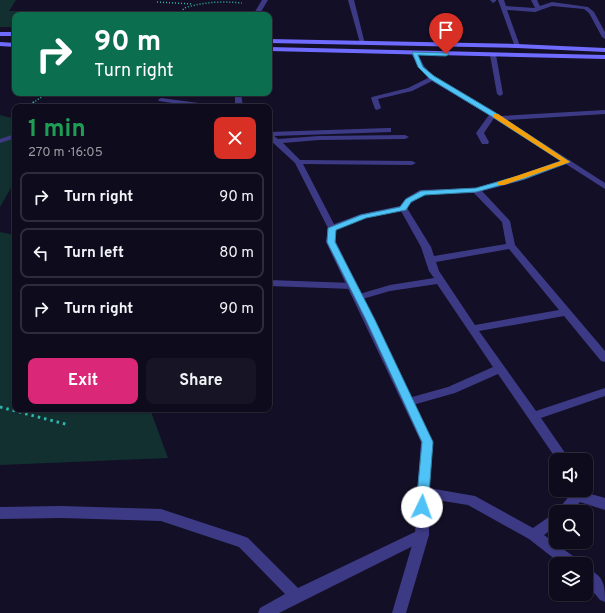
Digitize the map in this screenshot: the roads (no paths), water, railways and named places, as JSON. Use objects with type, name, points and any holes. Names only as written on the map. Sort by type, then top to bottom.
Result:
[{"type":"street","points":[[258,12],[265,0]]},
{"type":"street","points":[[351,0],[363,43]]},
{"type":"street","points":[[501,0],[517,46]]},
{"type":"street","points":[[534,0],[539,9]]},
{"type":"street","points":[[505,8],[539,9],[552,4],[586,8],[591,12],[605,37]]},
{"type":"street","points":[[0,34],[12,34]]},
{"type":"street","points":[[272,41],[517,46],[605,50]]},
{"type":"street","points":[[0,44],[12,45]]},
{"type":"street","points":[[272,49],[605,57]]},
{"type":"street","points":[[414,53],[421,67],[432,78],[496,116],[605,187]]},
{"type":"street","points":[[493,55],[500,94]]},
{"type":"street","points":[[377,108],[374,98],[410,90],[432,78]]},
{"type":"street","points":[[161,100],[191,104]]},
{"type":"street","points":[[485,142],[480,133],[496,116],[605,112]]},
{"type":"street","points":[[272,137],[388,130]]},
{"type":"street","points":[[0,141],[12,137]]},
{"type":"street","points":[[272,137],[405,138]]},
{"type":"street","points":[[272,137],[298,162],[332,228],[331,242],[352,286],[359,297],[427,442],[423,493],[422,535],[399,613]]},
{"type":"street","points":[[298,162],[412,163]]},
{"type":"street","points":[[332,228],[364,216],[403,208],[408,201],[424,192],[476,190],[521,178],[567,162]]},
{"type":"street","points":[[476,190],[506,222],[511,246],[605,358]]},
{"type":"street","points":[[403,208],[426,247],[434,271],[472,330],[559,453]]},
{"type":"street","points":[[430,260],[511,246]]},
{"type":"street","points":[[359,297],[390,288],[440,280]]},
{"type":"street","points":[[272,283],[352,286]]},
{"type":"street","points":[[472,330],[565,312]]},
{"type":"street","points":[[409,402],[451,390],[500,369]]},
{"type":"street","points":[[534,416],[605,392]]},
{"type":"street","points":[[423,493],[470,500],[534,536],[562,557]]},
{"type":"street","points":[[569,505],[575,497]]},
{"type":"street","points":[[588,497],[605,504]]},
{"type":"street","points":[[0,513],[61,512],[161,515],[243,542],[296,596]]},
{"type":"street","points":[[534,536],[549,524]]},
{"type":"street","points":[[266,613],[296,596],[422,535]]},
{"type":"street","points":[[593,580],[605,595]]}]
